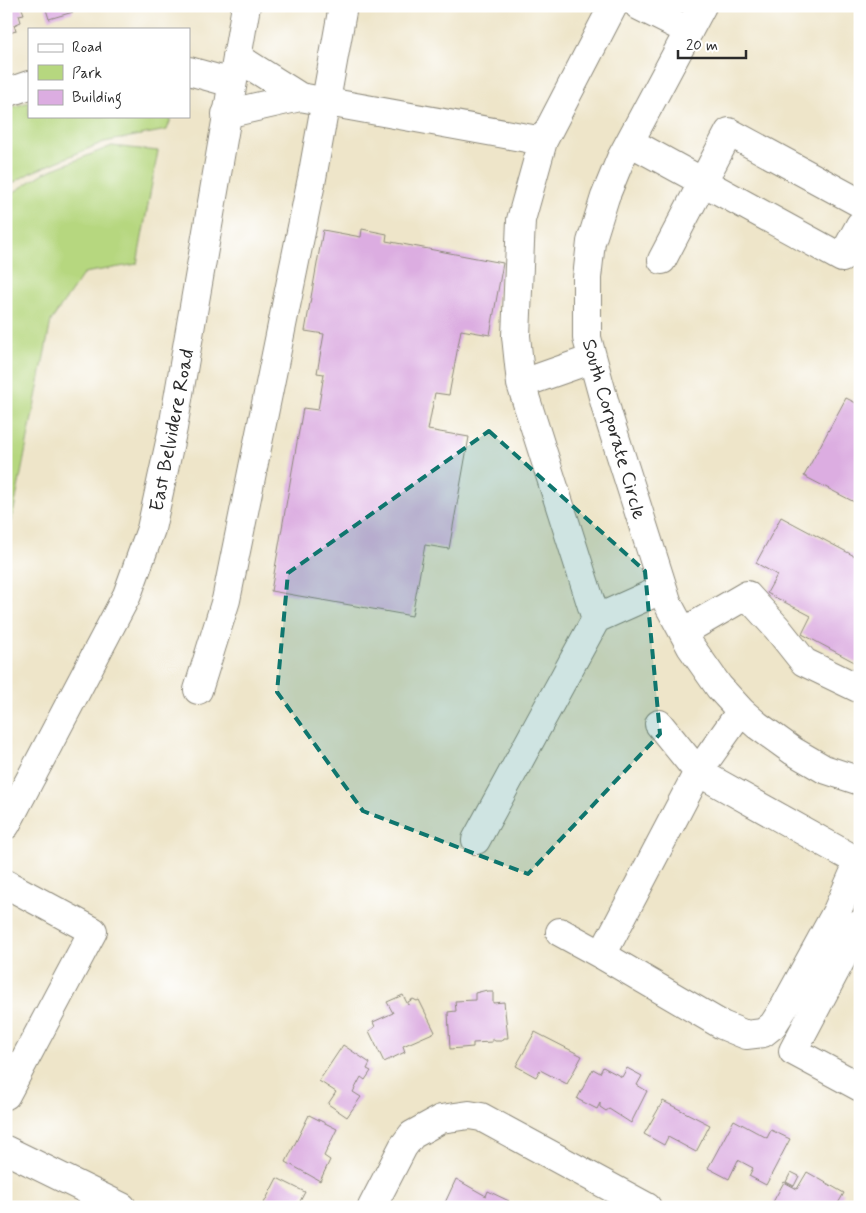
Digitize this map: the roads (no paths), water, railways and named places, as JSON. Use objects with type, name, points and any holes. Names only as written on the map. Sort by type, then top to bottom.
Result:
[{"type":"street","name":"East Belvidere Road","points":[[6,825],[127,595],[151,530],[173,428],[246,6]]},
{"type":"street","points":[[198,690],[226,600],[312,178],[313,99],[343,6]]},
{"type":"street","points":[[596,619],[521,384],[516,336],[521,220],[543,141],[614,6]]},
{"type":"street","points":[[639,6],[689,31]]},
{"type":"street","name":"South Corporate Circle","points":[[702,6],[621,158],[605,197],[591,242],[587,278],[586,338],[608,415],[668,604],[691,647],[719,688],[757,725],[793,751],[824,769],[860,781]]},
{"type":"street","points":[[237,57],[313,99],[543,141]]},
{"type":"street","points":[[190,71],[232,84]]},
{"type":"street","points":[[6,92],[28,85]]},
{"type":"street","points":[[226,114],[313,99]]},
{"type":"street","points":[[662,260],[729,132],[860,203]]},
{"type":"street","points":[[630,142],[842,258],[860,225]]},
{"type":"street","points":[[521,384],[592,360]]},
{"type":"street","points":[[476,840],[596,619],[663,589]]},
{"type":"street","points":[[683,632],[747,596],[777,628],[804,662],[860,689]]},
{"type":"street","points":[[602,955],[698,772],[741,711]]},
{"type":"street","points":[[560,932],[722,1026],[746,1035],[763,1034],[773,1025],[785,1006],[837,911],[859,861],[698,772],[659,724]]},
{"type":"street","points":[[6,884],[93,931],[6,1095]]},
{"type":"street","points":[[860,924],[793,1051],[860,1087]]},
{"type":"street","points":[[372,1207],[403,1147],[412,1135],[441,1119],[469,1115],[481,1117],[648,1207]]},
{"type":"street","points":[[6,1150],[122,1207]]}]
